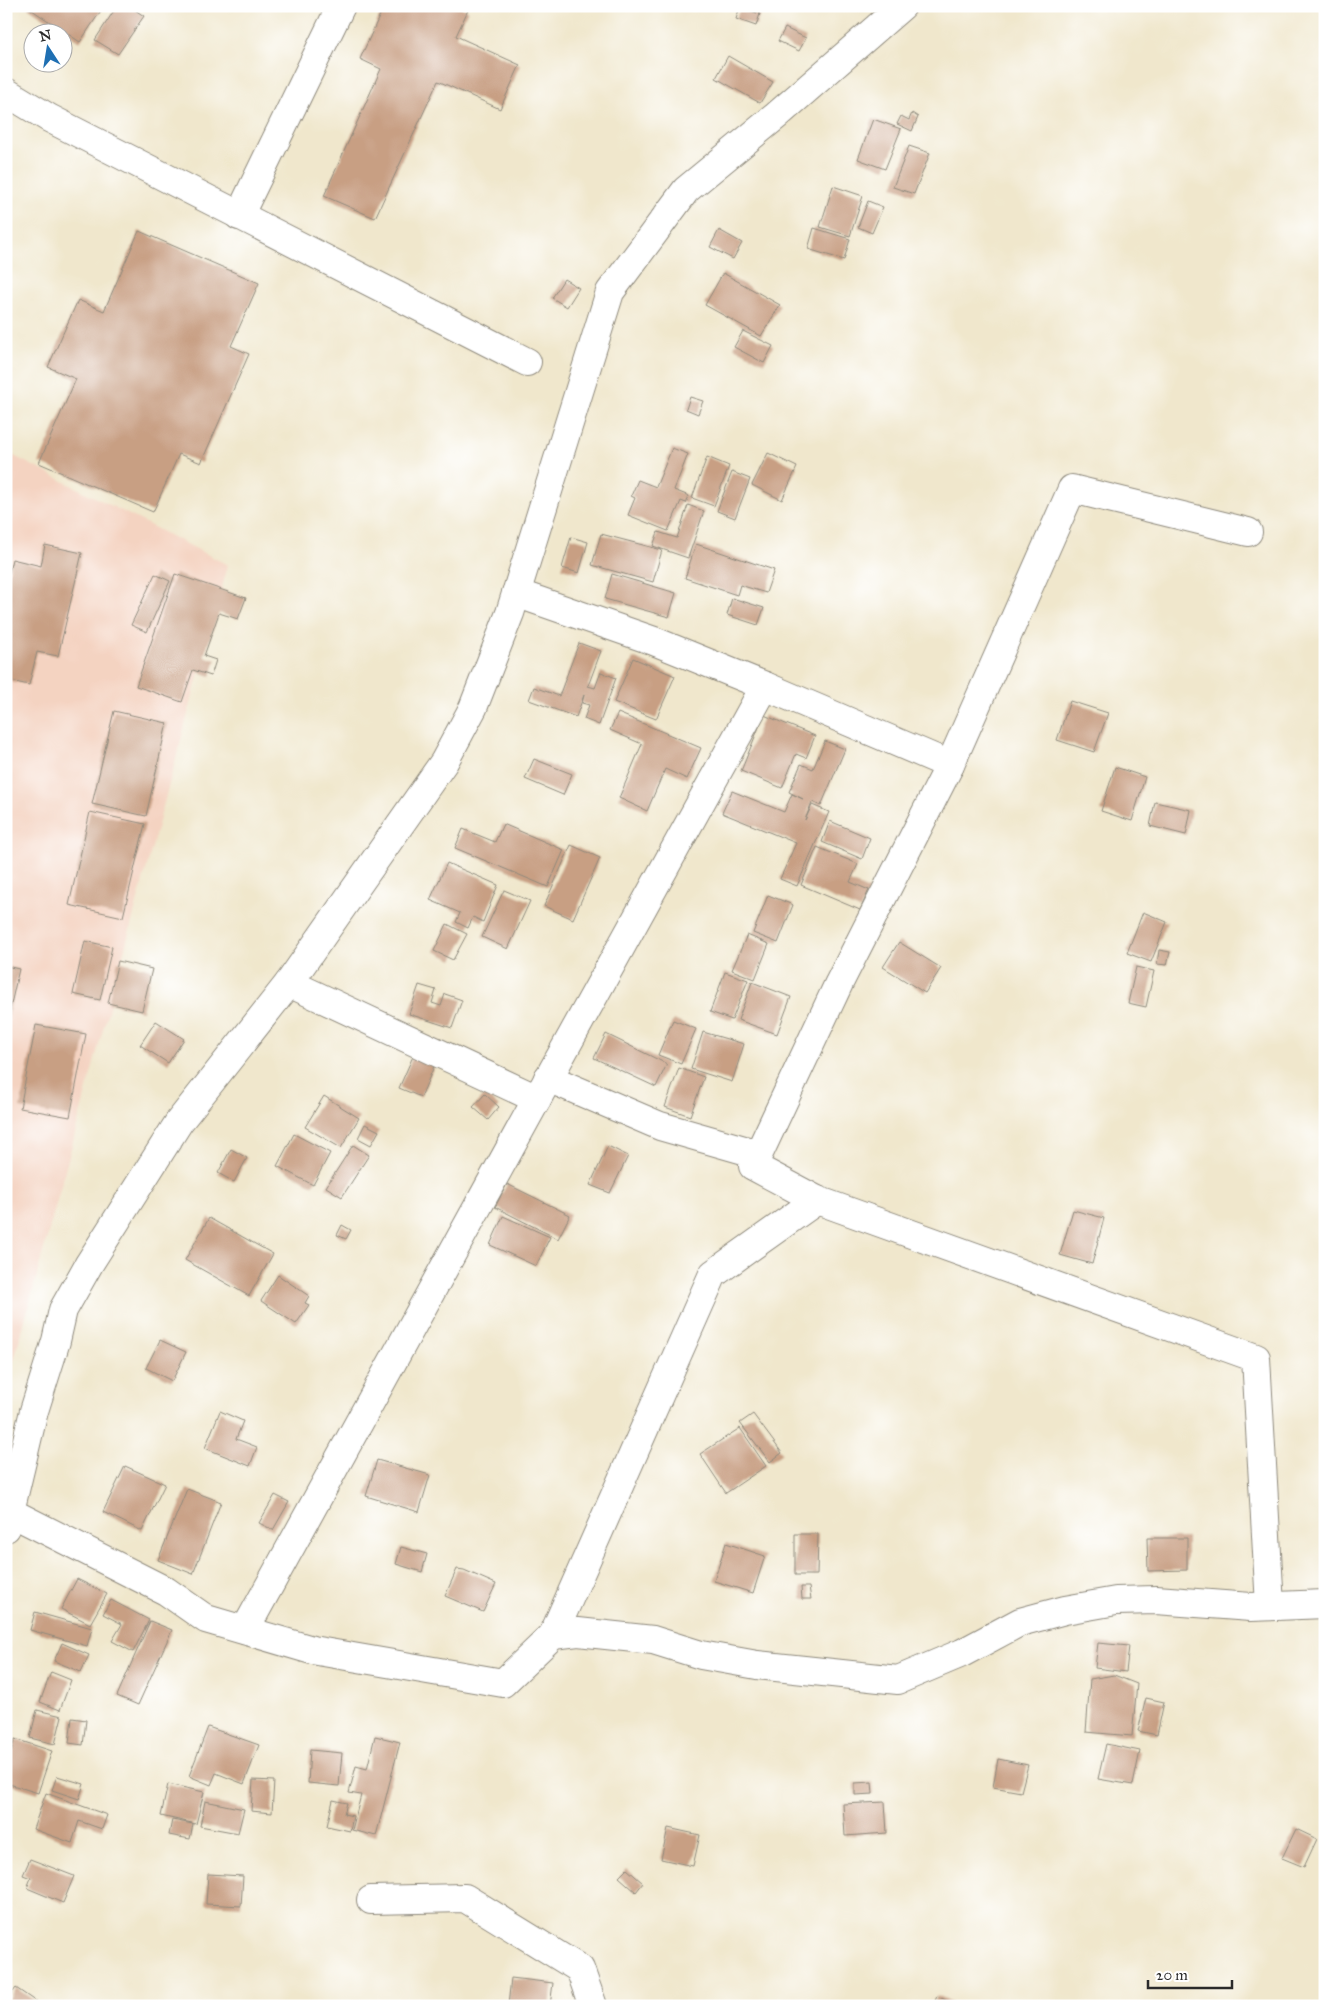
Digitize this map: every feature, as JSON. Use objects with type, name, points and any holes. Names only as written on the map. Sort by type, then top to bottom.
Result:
[{"type":"street","points":[[238,216],[341,6]]},
{"type":"street","points":[[817,1200],[713,1274],[553,1635],[503,1684],[312,1650],[206,1619],[166,1590],[8,1520],[34,1411],[56,1341],[63,1310],[89,1264],[179,1122],[289,983],[444,762],[473,708],[516,593],[610,292],[686,190],[776,116],[902,6]]},
{"type":"street","points":[[8,98],[527,362]]},
{"type":"street","points":[[1248,532],[1072,489],[950,765],[839,983],[753,1166],[817,1200],[1256,1358],[1270,1606]]},
{"type":"street","points":[[516,593],[654,641],[950,765]]},
{"type":"street","points":[[245,1630],[765,686]]},
{"type":"street","points":[[289,983],[542,1088],[660,1126],[758,1154]]},
{"type":"street","points":[[553,1635],[578,1632],[654,1640],[701,1655],[757,1665],[898,1680],[962,1653],[1020,1622],[1065,1610],[1116,1601],[1156,1600],[1251,1607],[1325,1604]]},
{"type":"street","points":[[371,1900],[464,1898],[580,1969],[593,2006]]},
{"type":"shaded area","points":[[6,452],[228,565],[6,1390]]},
{"type":"building","points":[[26,6],[104,6],[80,42],[72,37],[72,22],[50,22]]},
{"type":"building","points":[[117,6],[129,6],[144,16],[118,54],[95,40]]},
{"type":"building","points":[[384,6],[400,6],[406,9],[407,6],[458,6],[468,10],[456,36],[520,65],[500,109],[438,81],[375,218],[324,196],[381,69],[360,59]]},
{"type":"building","points":[[740,7],[760,14],[756,26],[736,19]]},
{"type":"building","points":[[785,28],[806,38],[799,51],[778,41]]},
{"type":"building","points":[[728,56],[773,82],[760,103],[716,78]]},
{"type":"building","points":[[912,113],[918,117],[912,131],[897,124],[901,116],[909,120]]},
{"type":"building","points":[[873,119],[901,129],[885,169],[858,159]]},
{"type":"building","points":[[909,146],[930,153],[914,194],[893,187]]},
{"type":"building","points":[[833,186],[863,196],[850,236],[820,227]]},
{"type":"building","points":[[868,201],[883,207],[872,233],[858,227]]},
{"type":"building","points":[[814,228],[850,239],[844,260],[808,249]]},
{"type":"building","points":[[719,230],[742,243],[733,259],[710,247]]},
{"type":"building","points":[[139,231],[259,283],[231,346],[249,354],[201,463],[179,454],[153,512],[39,463],[76,379],[48,367],[78,300],[104,311]]},
{"type":"building","points":[[723,273],[780,305],[761,336],[705,305]]},
{"type":"building","points":[[564,279],[579,288],[567,307],[552,298]]},
{"type":"building","points":[[743,331],[773,346],[764,363],[734,347]]},
{"type":"building","points":[[690,397],[703,401],[698,414],[686,409]]},
{"type":"building","points":[[672,448],[688,454],[674,490],[689,496],[686,503],[681,501],[668,531],[628,515],[635,498],[631,496],[638,480],[656,487]]},
{"type":"building","points":[[768,453],[797,467],[782,500],[752,485]]},
{"type":"building","points":[[707,457],[729,466],[714,506],[692,498]]},
{"type":"building","points":[[732,472],[750,479],[735,518],[717,511]]},
{"type":"building","points":[[688,505],[704,511],[688,558],[653,546],[658,532],[677,538]]},
{"type":"building","points":[[601,534],[662,550],[653,582],[592,565]]},
{"type":"building","points":[[571,537],[588,542],[579,573],[562,568]]},
{"type":"building","points":[[696,544],[774,570],[766,593],[740,585],[737,595],[685,578]]},
{"type":"building","points":[[45,545],[82,553],[58,656],[37,652],[29,685],[6,680],[6,586],[12,559],[41,566]]},
{"type":"building","points":[[155,574],[170,581],[147,632],[131,625]]},
{"type":"building","points":[[175,574],[246,598],[238,619],[219,613],[204,656],[216,660],[211,676],[193,670],[182,702],[136,686]]},
{"type":"building","points":[[612,574],[676,593],[669,617],[605,599]]},
{"type":"building","points":[[732,598],[764,608],[758,625],[727,615]]},
{"type":"building","points":[[579,643],[601,651],[588,686],[595,688],[601,672],[616,678],[599,725],[584,719],[589,705],[582,703],[584,695],[576,717],[529,700],[534,687],[559,696]]},
{"type":"building","points":[[633,658],[675,676],[656,719],[614,702]]},
{"type":"building","points":[[1070,701],[1108,713],[1094,752],[1057,740]]},
{"type":"building","points":[[114,711],[167,723],[146,816],[92,804]]},
{"type":"building","points":[[618,713],[701,748],[687,779],[665,769],[647,811],[619,798],[642,744],[610,730]]},
{"type":"building","points":[[764,715],[815,736],[806,758],[796,754],[782,788],[741,771]]},
{"type":"building","points":[[825,741],[845,749],[821,806],[812,802],[805,820],[812,805],[829,812],[797,886],[780,879],[796,843],[722,813],[732,791],[784,812],[792,794],[803,799],[789,792],[801,764],[813,769]]},
{"type":"building","points":[[534,759],[572,774],[563,795],[525,779]]},
{"type":"building","points":[[1115,767],[1145,777],[1132,821],[1101,811]]},
{"type":"building","points":[[1155,802],[1191,810],[1186,835],[1150,826]]},
{"type":"building","points":[[90,812],[145,824],[123,917],[69,905]]},
{"type":"building","points":[[830,821],[870,838],[862,859],[822,842]]},
{"type":"building","points":[[503,824],[564,850],[548,887],[455,848],[463,829],[495,842]]},
{"type":"building","points":[[571,845],[600,858],[573,919],[544,906]]},
{"type":"building","points":[[817,847],[858,864],[850,882],[869,890],[860,910],[801,885]]},
{"type":"building","points":[[447,863],[498,885],[483,922],[473,917],[468,928],[456,922],[460,913],[430,900]]},
{"type":"building","points":[[504,890],[530,901],[508,949],[482,937]]},
{"type":"building","points":[[768,895],[793,905],[778,943],[753,933]]},
{"type":"building","points":[[1143,912],[1167,922],[1151,962],[1127,953]]},
{"type":"building","points":[[447,924],[467,934],[453,960],[434,951]]},
{"type":"building","points":[[747,935],[769,944],[755,979],[732,970]]},
{"type":"building","points":[[85,941],[112,947],[100,1000],[73,994]]},
{"type":"building","points":[[899,942],[941,968],[925,993],[883,967]]},
{"type":"building","points":[[1159,950],[1170,952],[1167,965],[1157,964]]},
{"type":"building","points":[[118,961],[152,969],[142,1011],[108,1003]]},
{"type":"building","points":[[6,966],[19,969],[7,1022],[6,1022]]},
{"type":"building","points":[[1136,967],[1154,971],[1146,1007],[1128,1003]]},
{"type":"building","points":[[725,972],[748,980],[732,1020],[710,1012]]},
{"type":"building","points":[[752,982],[791,997],[777,1034],[738,1020]]},
{"type":"building","points":[[419,985],[436,990],[432,1003],[441,1006],[445,994],[462,1000],[452,1028],[409,1014]]},
{"type":"building","points":[[673,1020],[696,1029],[681,1064],[658,1055]]},
{"type":"building","points":[[156,1021],[184,1039],[168,1063],[140,1045]]},
{"type":"building","points":[[36,1025],[86,1034],[70,1117],[20,1108]]},
{"type":"building","points":[[703,1032],[744,1044],[732,1082],[691,1069]]},
{"type":"building","points":[[606,1034],[667,1064],[656,1087],[594,1058]]},
{"type":"building","points":[[414,1054],[435,1064],[421,1097],[399,1088]]},
{"type":"building","points":[[679,1068],[704,1077],[690,1116],[665,1107]]},
{"type":"building","points":[[485,1094],[499,1107],[488,1120],[473,1107]]},
{"type":"building","points":[[324,1096],[359,1118],[341,1148],[305,1127]]},
{"type":"building","points":[[365,1124],[379,1131],[371,1145],[358,1138]]},
{"type":"building","points":[[294,1134],[330,1153],[313,1185],[277,1166]]},
{"type":"building","points":[[353,1145],[369,1155],[342,1197],[326,1187]]},
{"type":"building","points":[[608,1146],[628,1156],[610,1193],[590,1185]]},
{"type":"building","points":[[231,1149],[247,1158],[234,1182],[218,1173]]},
{"type":"building","points":[[507,1184],[570,1215],[558,1239],[495,1207]]},
{"type":"building","points":[[1073,1210],[1104,1218],[1092,1264],[1060,1255]]},
{"type":"building","points":[[503,1216],[550,1237],[536,1266],[490,1245]]},
{"type":"building","points":[[209,1218],[273,1254],[249,1296],[185,1260]]},
{"type":"building","points":[[342,1225],[351,1230],[346,1239],[337,1235]]},
{"type":"building","points":[[278,1275],[309,1296],[305,1303],[309,1305],[296,1324],[261,1301]]},
{"type":"building","points":[[160,1340],[186,1352],[172,1381],[146,1368]]},
{"type":"building","points":[[220,1411],[243,1421],[236,1439],[257,1447],[250,1466],[205,1448]]},
{"type":"building","points":[[753,1414],[782,1453],[770,1462],[740,1423]]},
{"type":"building","points":[[740,1428],[766,1466],[726,1493],[700,1454]]},
{"type":"building","points":[[377,1460],[430,1475],[419,1512],[366,1496]]},
{"type":"building","points":[[125,1466],[165,1484],[142,1531],[103,1512]]},
{"type":"building","points":[[187,1489],[221,1502],[193,1574],[158,1560]]},
{"type":"building","points":[[275,1495],[289,1502],[273,1530],[259,1523]]},
{"type":"building","points":[[795,1534],[818,1534],[817,1575],[795,1575]]},
{"type":"building","points":[[1147,1538],[1187,1538],[1187,1570],[1148,1571]]},
{"type":"building","points":[[726,1543],[765,1556],[753,1593],[714,1581]]},
{"type":"building","points":[[401,1547],[427,1554],[422,1572],[396,1564]]},
{"type":"building","points":[[457,1569],[464,1570],[496,1584],[483,1612],[445,1596]]},
{"type":"building","points":[[77,1579],[107,1594],[90,1624],[61,1609]]},
{"type":"building","points":[[801,1587],[809,1587],[811,1599],[802,1599]]},
{"type":"building","points":[[111,1600],[149,1620],[133,1652],[112,1641],[122,1624],[103,1614]]},
{"type":"building","points":[[35,1612],[92,1628],[87,1646],[30,1630]]},
{"type":"building","points":[[150,1621],[172,1630],[138,1705],[117,1696]]},
{"type":"building","points":[[62,1643],[89,1655],[81,1672],[54,1661]]},
{"type":"building","points":[[1098,1643],[1129,1646],[1126,1672],[1095,1668]]},
{"type":"building","points":[[51,1672],[71,1680],[60,1710],[40,1702]]},
{"type":"building","points":[[1114,1675],[1137,1684],[1132,1736],[1086,1732],[1090,1679]]},
{"type":"building","points":[[1146,1698],[1164,1702],[1157,1735],[1138,1731]]},
{"type":"building","points":[[37,1710],[62,1716],[55,1744],[30,1738]]},
{"type":"building","points":[[72,1718],[86,1720],[83,1745],[69,1743]]},
{"type":"building","points":[[208,1727],[259,1745],[244,1784],[216,1773],[211,1785],[189,1776]]},
{"type":"building","points":[[375,1736],[400,1742],[376,1836],[352,1830],[361,1795],[349,1793],[356,1766],[367,1769]]},
{"type":"building","points":[[15,1739],[52,1751],[38,1793],[6,1783],[6,1765]]},
{"type":"building","points":[[1106,1744],[1140,1751],[1133,1785],[1098,1779]]},
{"type":"building","points":[[310,1750],[342,1753],[339,1786],[308,1783]]},
{"type":"building","points":[[998,1759],[1028,1765],[1021,1792],[993,1787]]},
{"type":"building","points":[[57,1776],[84,1784],[79,1799],[52,1790]]},
{"type":"building","points":[[253,1780],[274,1781],[272,1813],[251,1811]]},
{"type":"building","points":[[872,1782],[873,1794],[855,1795],[855,1783]]},
{"type":"building","points":[[168,1784],[204,1792],[196,1824],[161,1816]]},
{"type":"building","points":[[46,1793],[107,1815],[102,1829],[79,1821],[72,1843],[33,1829]]},
{"type":"building","points":[[333,1800],[347,1803],[344,1814],[353,1816],[350,1831],[327,1826]]},
{"type":"building","points":[[205,1801],[244,1809],[238,1833],[200,1826]]},
{"type":"building","points":[[885,1802],[887,1833],[845,1836],[843,1804]]},
{"type":"building","points":[[172,1820],[193,1824],[190,1839],[169,1835]]},
{"type":"building","points":[[668,1828],[700,1835],[693,1866],[661,1859]]},
{"type":"building","points":[[1296,1829],[1317,1839],[1304,1867],[1282,1858]]},
{"type":"building","points":[[30,1859],[74,1876],[63,1903],[27,1888],[31,1878],[23,1875]]},
{"type":"building","points":[[627,1869],[643,1883],[636,1892],[619,1877]]},
{"type":"building","points":[[208,1874],[243,1876],[241,1906],[206,1904]]},
{"type":"building","points":[[511,1978],[553,1983],[550,2006],[508,2006]]},
{"type":"building","points":[[16,1988],[42,2006],[6,2006],[6,2001]]},
{"type":"building","points":[[937,1996],[958,2006],[933,2006]]}]
